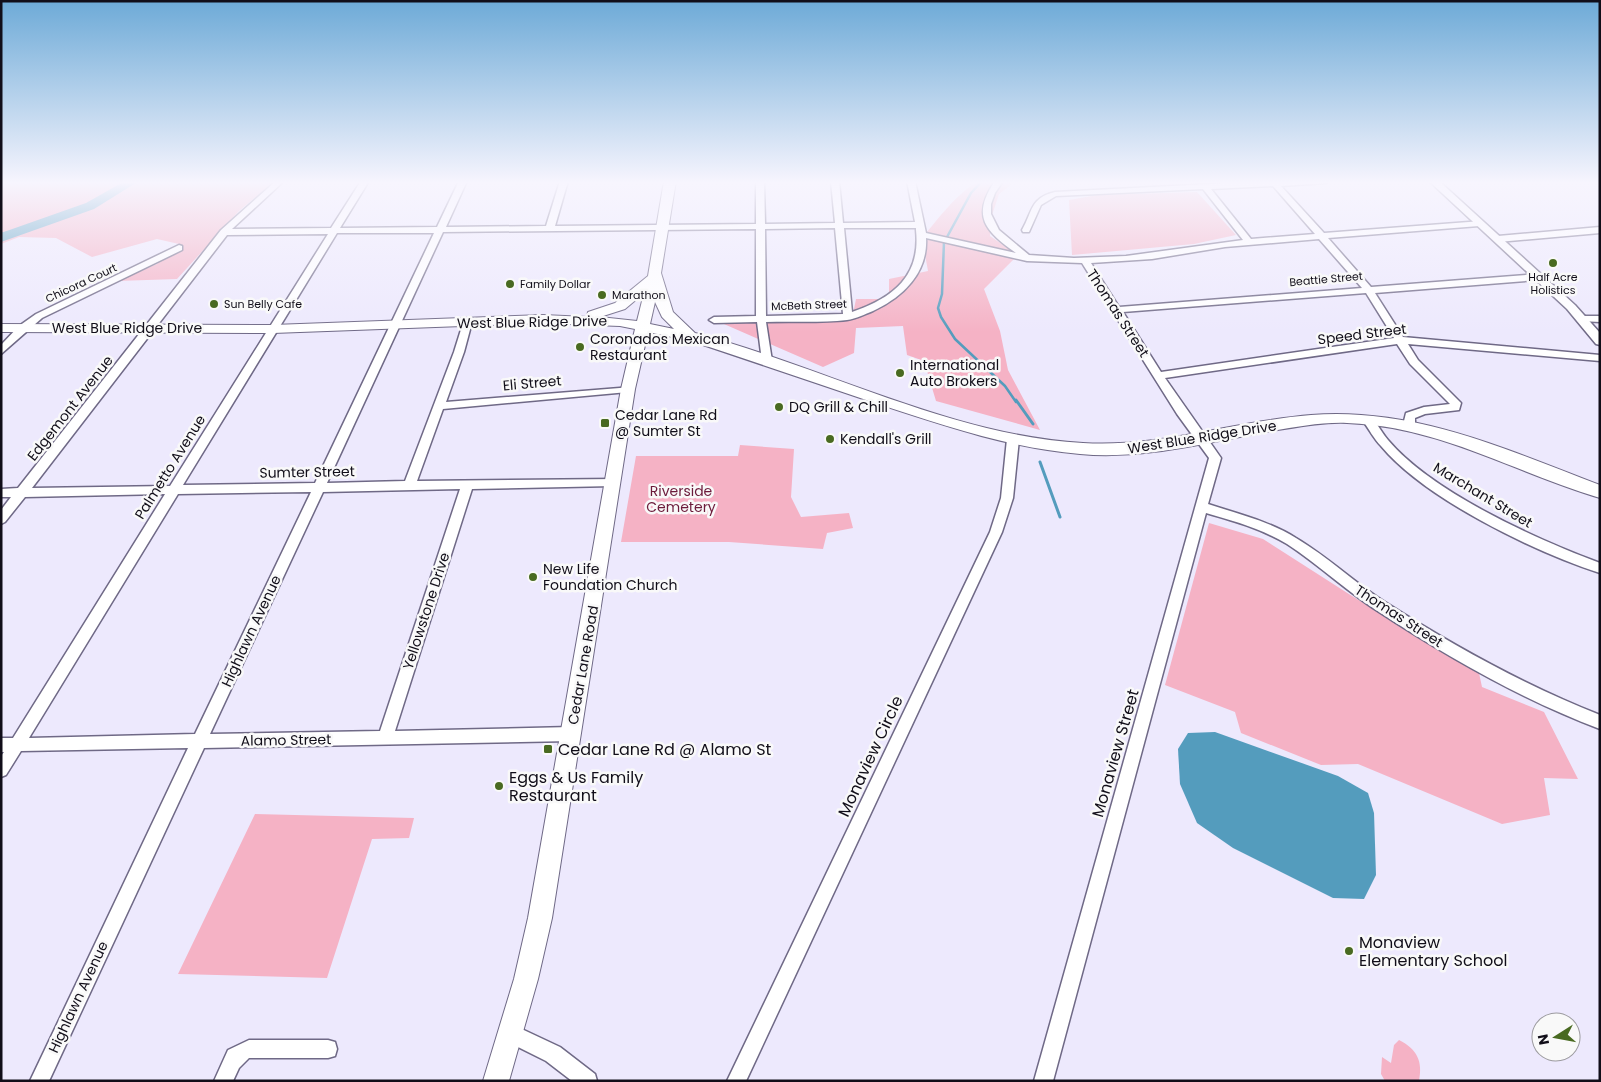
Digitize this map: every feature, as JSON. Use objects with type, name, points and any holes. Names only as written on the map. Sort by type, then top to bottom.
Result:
[{"type":"main road","name":"Cedar Lane Road","points":[[496,1081],[526,979],[540,918],[628,389],[661,231]]},
{"type":"main road","name":"Cedar Lane Road","points":[[654,273],[662,304],[668,314],[690,336]]},
{"type":"main road","points":[[581,319],[620,306],[654,273]]},
{"type":"main road","name":"West Blue Ridge Drive","points":[[1,328],[273,329],[581,319],[620,322],[690,336],[960,426],[1013,439],[1059,447],[1114,450],[1200,439],[1308,420],[1347,418],[1409,425],[1468,441],[1600,492]]},
{"type":"street","points":[[224,232],[468,231]]},
{"type":"street","points":[[759,231],[761,319],[767,361]]},
{"type":"street","points":[[840,231],[848,317]]},
{"type":"street","name":"McBeth Street","points":[[714,320],[848,317],[864,312],[890,298],[908,281],[921,258],[921,231]]},
{"type":"street","points":[[998,231],[1005,241],[1029,258]]},
{"type":"street","points":[[1241,231],[1249,242]]},
{"type":"street","points":[[1319,231],[1368,288],[1414,362],[1454,399],[1457,405],[1451,408],[1416,413],[1410,416],[1409,425]]},
{"type":"street","points":[[922,235],[1029,258],[1085,261],[1195,250],[1249,242],[1368,231]]},
{"type":"street","points":[[1489,231],[1584,320],[1600,341]]},
{"type":"street","points":[[1498,239],[1583,231]]},
{"type":"street","name":"Edgemont Avenue","points":[[1,519],[224,232]]},
{"type":"street","name":"Palmetto Avenue","points":[[1,770],[333,232]]},
{"type":"street","name":"Highlawn Avenue","points":[[39,1081],[440,232]]},
{"type":"street","name":"Chicora Court","points":[[1,351],[22,328],[53,308],[179,248]]},
{"type":"street","name":"Thomas Street","points":[[1085,261],[1200,439]]},
{"type":"street","name":"Beattie Street","points":[[1116,310],[1368,288],[1538,277]]},
{"type":"street","points":[[1584,320],[1600,319]]},
{"type":"street","points":[[409,486],[439,406],[467,322]]},
{"type":"street","name":"Speed Street","points":[[1158,376],[1401,340],[1600,358]]},
{"type":"street","name":"Eli Street","points":[[439,406],[628,389]]},
{"type":"street","name":"Marchant Street","points":[[1369,421],[1376,434],[1390,450],[1444,492],[1522,537],[1563,555],[1600,568]]},
{"type":"street","name":"Monaview Circle","points":[[736,1081],[996,532],[1007,498],[1013,439]]},
{"type":"street","name":"Monaview Street","points":[[1043,1081],[1215,458],[1200,439]]},
{"type":"street","name":"Sumter Street","points":[[1,493],[614,482]]},
{"type":"street","name":"Yellowstone Drive","points":[[386,738],[466,485]]},
{"type":"street","name":"Thomas Street","points":[[1202,507],[1278,533],[1306,551],[1380,606],[1428,636],[1526,689],[1600,722]]},
{"type":"street","name":"Alamo Street","points":[[1,745],[571,734]]},
{"type":"street","points":[[510,1033],[553,1054],[588,1081]]},
{"type":"street","points":[[223,1081],[230,1061],[240,1052],[250,1049],[328,1049]]},
{"type":"green space","points":[[1,231],[220,231],[177,279],[117,281],[157,264],[179,244],[157,239],[92,257],[56,238],[19,237],[1,244]]},
{"type":"green space","points":[[927,231],[990,231],[990,236],[1018,255],[984,289],[1000,331],[1008,370],[1040,430],[936,401],[924,361],[907,355],[903,326],[856,328],[854,353],[823,367],[717,321],[852,319],[856,299],[889,299],[889,279],[928,271],[922,238]]},
{"type":"green space","points":[[1071,231],[1233,231],[1236,235],[1194,244],[1072,255]]},
{"type":"green space","name":"Riverside Cemetery","points":[[740,445],[794,449],[791,497],[801,517],[849,513],[853,528],[827,533],[823,549],[729,542],[621,542],[636,456],[738,456]]},
{"type":"green space","points":[[1209,523],[1263,539],[1352,596],[1479,673],[1482,687],[1544,712],[1578,779],[1544,778],[1550,815],[1502,824],[1358,764],[1321,765],[1241,733],[1235,712],[1165,685]]},
{"type":"green space","points":[[255,814],[414,818],[409,838],[372,839],[327,978],[178,974]]},
{"type":"green space","points":[[1399,1040],[1410,1047],[1417,1056],[1420,1067],[1419,1081],[1385,1081],[1381,1074],[1382,1057],[1391,1063],[1394,1045]]},
{"type":"water","points":[[1215,732],[1338,776],[1368,793],[1374,813],[1376,875],[1364,899],[1333,898],[1233,848],[1197,823],[1180,784],[1178,749],[1188,733]]},
{"type":"waterway","points":[[1,234],[13,231]]},
{"type":"waterway","points":[[1,238],[19,231]]},
{"type":"waterway","points":[[947,237],[950,231]]},
{"type":"waterway","points":[[944,242],[942,294],[938,308],[941,317],[955,339],[1005,386],[1016,402]]},
{"type":"waterway","points":[[1016,400],[1033,424]]},
{"type":"waterway","points":[[1040,462],[1060,517]]},
{"type":"place","name":"Half Acre Holistics","points":[[1553,263]]},
{"type":"place","name":"Family Dollar","points":[[510,284]]},
{"type":"place","name":"Marathon","points":[[602,295]]},
{"type":"place","name":"Sun Belly Cafe","points":[[214,304]]},
{"type":"place","name":"Coronados Mexican Restaurant","points":[[580,347]]},
{"type":"place","name":"International Auto Brokers","points":[[900,373]]},
{"type":"place","name":"DQ Grill & Chill","points":[[779,407]]},
{"type":"place","name":"Cedar Lane Rd @ Sumter St","points":[[605,423]]},
{"type":"place","name":"Kendall's Grill","points":[[830,439]]},
{"type":"place","name":"New Life Foundation Church","points":[[533,577]]},
{"type":"place","name":"Cedar Lane Rd @ Alamo St","points":[[548,749]]},
{"type":"place","name":"Eggs & Us Family Restaurant","points":[[499,786]]},
{"type":"place","name":"Monaview Elementary School","points":[[1349,951]]}]
